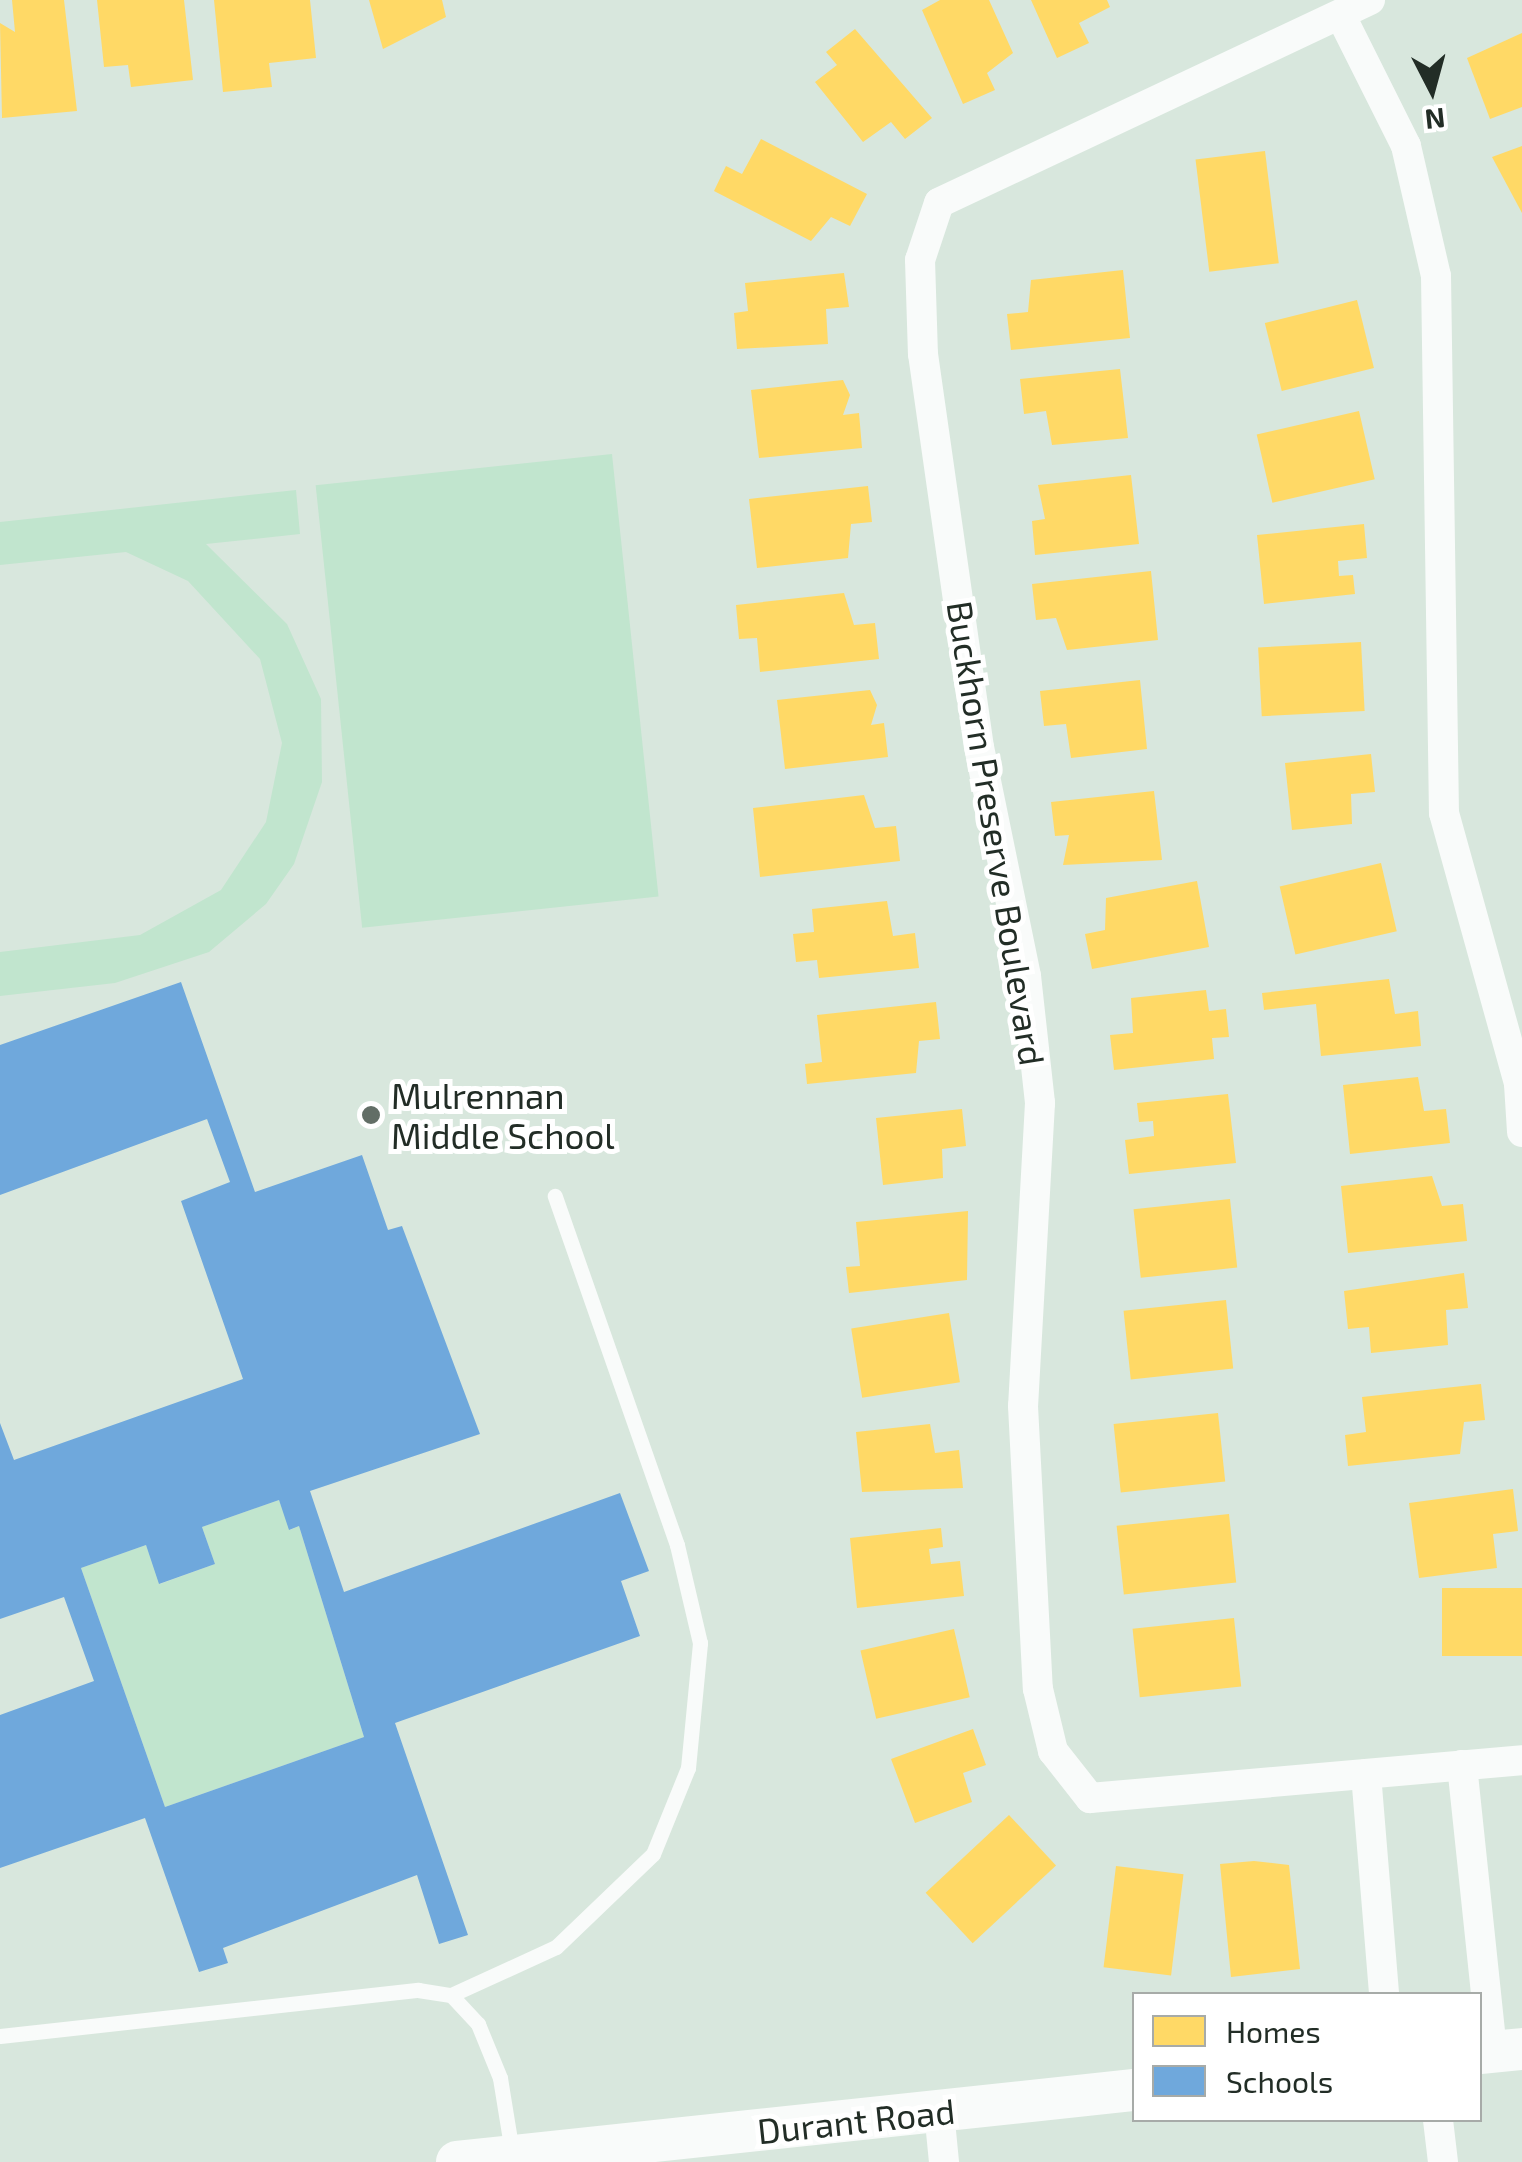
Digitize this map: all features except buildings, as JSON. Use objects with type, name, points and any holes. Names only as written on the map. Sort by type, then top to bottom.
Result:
[{"type":"street","name":"Buckhorn Preserve Boulevard","points":[[1370,0],[939,203],[920,260],[954,570],[1026,976],[1040,1103],[1023,1406],[1038,1690],[1053,1750],[1090,1798],[1522,1760]]},
{"type":"street","points":[[1340,16],[1406,146],[1436,276],[1444,812],[1519,1084],[1522,1132]]},
{"type":"street","points":[[1462,1765],[1498,2051]]},
{"type":"street","points":[[1366,1774],[1384,1992]]},
{"type":"street","name":"Durant Road","points":[[458,2162],[1132,2090]]},
{"type":"street","points":[[939,2111],[944,2162]]},
{"type":"street","points":[[1438,2122],[1444,2162]]},
{"type":"lane","points":[[0,2036],[418,1990],[451,1995],[556,1947],[639,1868],[688,1768],[696,1623],[554,1196]]},
{"type":"lane","points":[[451,1995],[478,2024],[500,2078],[512,2156]]},
{"type":"green space","points":[[612,454],[659,897],[362,928],[316,485]]},
{"type":"green space","points":[[296,490],[300,534],[206,544],[287,624],[321,699],[322,782],[294,864],[266,904],[209,952],[115,983],[0,996],[0,952],[140,935],[221,890],[266,822],[282,743],[260,659],[188,581],[126,552],[0,565],[0,522]]},
{"type":"green space","points":[[279,1500],[290,1530],[299,1526],[364,1737],[165,1807],[81,1568],[146,1545],[160,1584],[215,1564],[202,1527]]},
{"type":"place","name":"Mulrennan Middle School","points":[[371,1115]]}]
